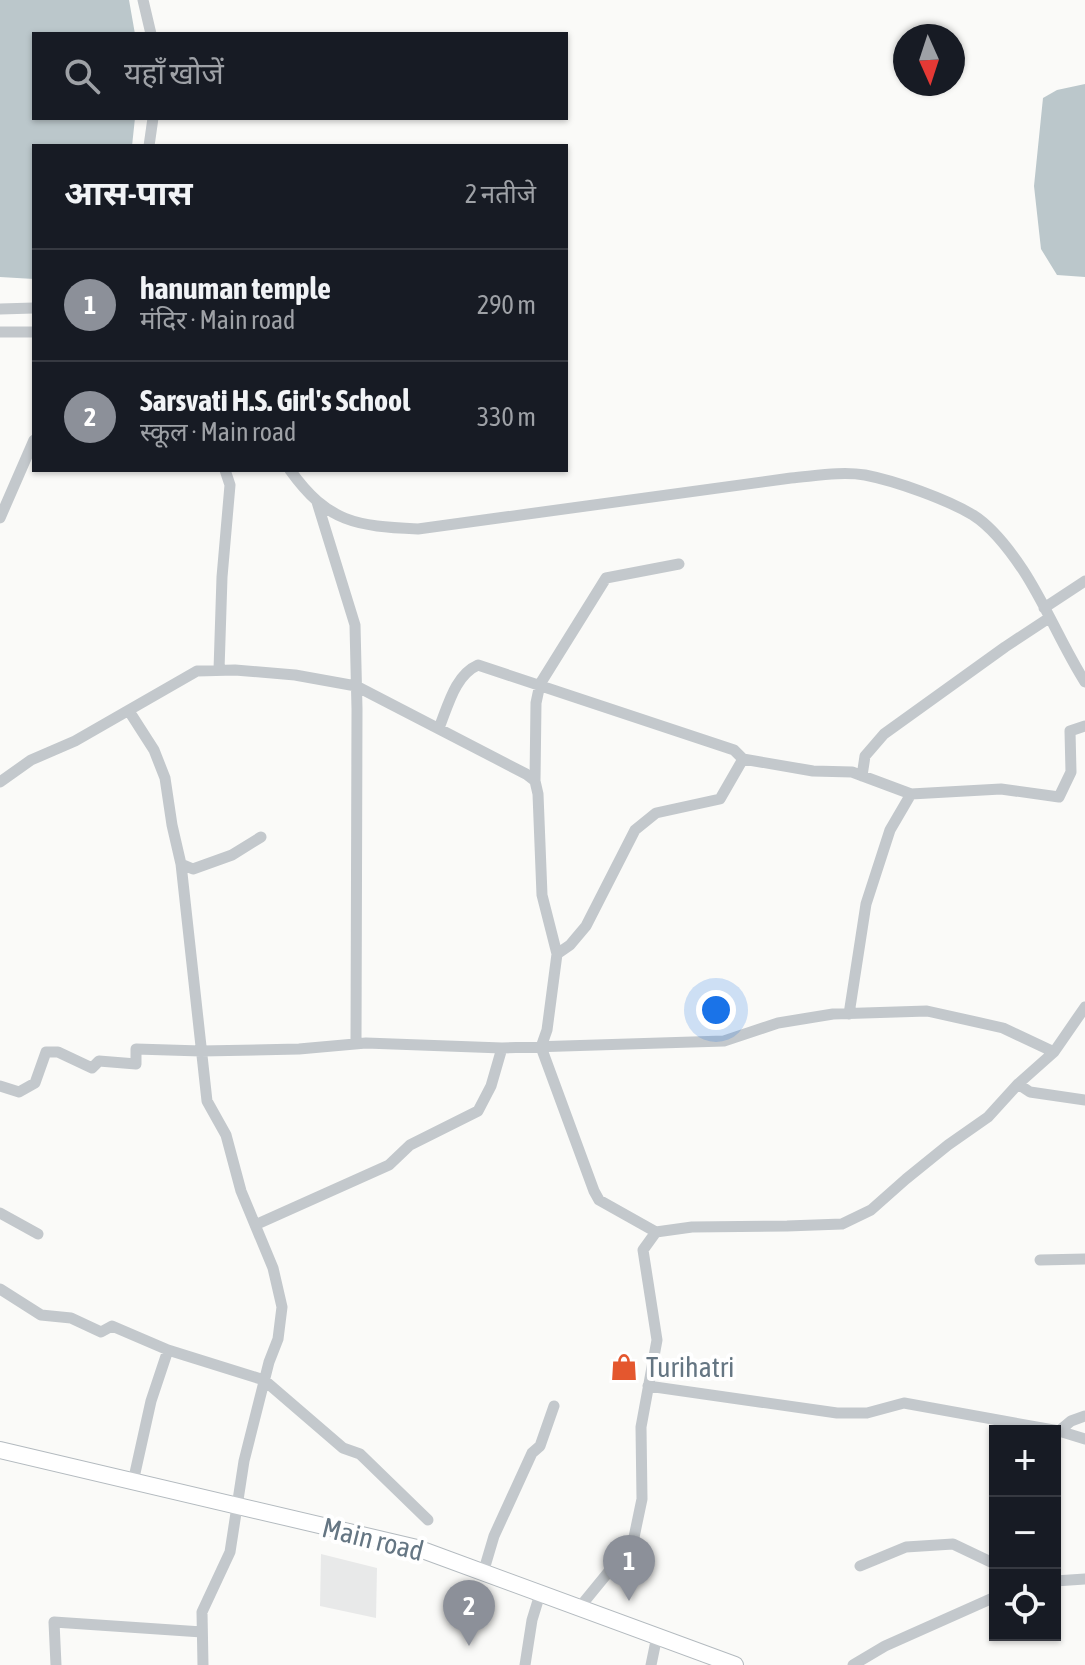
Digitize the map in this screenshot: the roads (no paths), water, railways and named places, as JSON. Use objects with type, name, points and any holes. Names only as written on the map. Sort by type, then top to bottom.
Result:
[{"type":"street","points":[[143,0],[151,32]]},
{"type":"street","points":[[149,144],[153,120]]},
{"type":"street","points":[[0,309],[32,308]]},
{"type":"street","points":[[0,332],[32,332]]},
{"type":"street","points":[[0,518],[32,445]]},
{"type":"street","points":[[219,670],[222,577],[230,485],[226,472]]},
{"type":"street","points":[[292,472],[317,501],[342,518],[374,527],[418,529],[832,474],[863,475],[909,487],[975,516],[999,539],[1030,581],[1085,682]]},
{"type":"street","points":[[317,501],[355,625],[356,1044]]},
{"type":"street","points":[[679,564],[606,578],[540,684],[536,703],[535,781],[542,895],[557,954],[547,1030],[541,1047],[599,1200],[656,1232],[704,1226],[842,1224],[871,1210],[948,1145],[988,1117],[1018,1084],[1054,1052],[1085,1007]]},
{"type":"street","points":[[862,776],[865,756],[884,734],[1005,647],[1085,581]]},
{"type":"street","points":[[439,728],[460,679],[478,665],[734,750],[743,759],[813,771],[852,772],[911,794],[1001,789],[1059,797],[1071,772],[1070,731],[1085,726]]},
{"type":"street","points":[[0,782],[31,760],[75,741],[197,671],[219,670],[295,675],[356,686],[535,781]]},
{"type":"street","points":[[129,711],[154,750],[165,778],[181,864],[207,1101],[226,1135],[241,1191],[273,1268],[282,1307],[278,1339],[264,1380],[244,1461],[230,1552],[202,1612],[203,1665]]},
{"type":"street","points":[[557,954],[570,945],[586,926],[635,830],[656,813],[720,799],[743,759]]},
{"type":"street","points":[[849,1014],[866,904],[890,830],[911,794]]},
{"type":"street","points":[[181,864],[193,869],[232,855],[261,837]]},
{"type":"street","points":[[0,1086],[19,1092],[35,1083],[46,1052],[58,1052],[92,1068],[99,1061],[136,1064],[136,1049],[299,1049],[356,1044],[502,1048],[724,1041],[778,1023],[833,1014],[927,1011],[1003,1028],[1054,1052]]},
{"type":"street","points":[[255,1225],[389,1165],[410,1145],[478,1111],[491,1086],[502,1048]]},
{"type":"street","points":[[1018,1084],[1030,1092],[1085,1100]]},
{"type":"street","points":[[0,1213],[38,1234]]},
{"type":"street","points":[[579,1608],[633,1542],[642,1499],[641,1427],[657,1340],[643,1250],[656,1232]]},
{"type":"street","points":[[1040,1260],[1085,1259]]},
{"type":"street","points":[[0,1289],[41,1315],[71,1318],[101,1332],[112,1326],[168,1350],[264,1380],[343,1448],[360,1454],[428,1520]]},
{"type":"street","points":[[133,1482],[151,1401],[168,1350]]},
{"type":"street","points":[[648,1386],[837,1413],[867,1413],[904,1403],[1026,1425]]},
{"type":"street","points":[[483,1573],[494,1536],[532,1453],[540,1446],[554,1406]]},
{"type":"street","points":[[1061,1429],[1071,1421],[1085,1416]]},
{"type":"street","points":[[1061,1432],[1085,1439]]},
{"type":"street","name":"Main road","points":[[0,1450],[417,1548],[735,1665]]},
{"type":"street","points":[[860,1566],[906,1547],[953,1544],[989,1561]]},
{"type":"street","points":[[1061,1581],[1085,1579]]},
{"type":"street","points":[[525,1665],[532,1620],[540,1594]]},
{"type":"street","points":[[853,1665],[885,1646],[989,1600]]},
{"type":"street","points":[[56,1665],[54,1622],[202,1632]]},
{"type":"street","points":[[651,1665],[657,1636]]},
{"type":"place","name":"Turihatri","points":[[624,1367]]},
{"type":"place","name":"hanuman temple","points":[[629,1601]]},
{"type":"place","name":"Sarsvati H.S. Girl's School","points":[[469,1646]]}]
